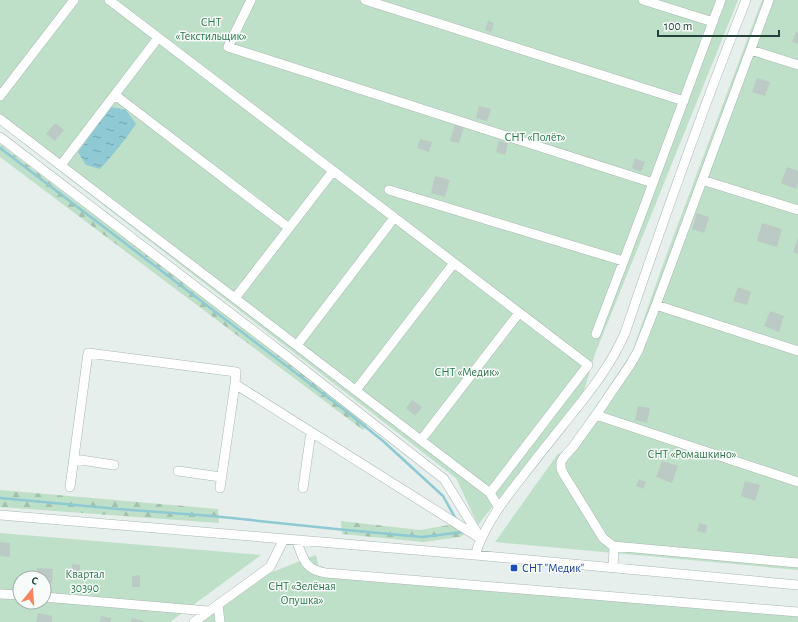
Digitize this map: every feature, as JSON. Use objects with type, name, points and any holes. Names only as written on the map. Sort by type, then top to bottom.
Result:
[{"type":"street","points":[[0,96],[74,0]]},
{"type":"street","points":[[109,0],[588,365],[490,493]]},
{"type":"street","points":[[251,0],[228,47],[653,182]]},
{"type":"street","points":[[364,0],[684,101]]},
{"type":"street","points":[[643,0],[713,22]]},
{"type":"street","points":[[596,334],[721,0]]},
{"type":"street","points":[[475,555],[481,539],[499,508],[587,395],[618,348],[625,333],[674,190],[746,0]]},
{"type":"street","points":[[770,0],[638,351],[596,415],[564,457],[561,468],[603,538],[613,546],[798,563]]},
{"type":"street","points":[[61,165],[158,38]]},
{"type":"street","points":[[751,50],[798,65]]},
{"type":"street","points":[[115,95],[289,228]]},
{"type":"street","points":[[0,119],[490,493],[499,508]]},
{"type":"street","points":[[0,137],[282,352],[444,479],[481,539]]},
{"type":"street","points":[[235,298],[333,171]]},
{"type":"street","points":[[702,180],[798,210]]},
{"type":"street","points":[[389,190],[623,261]]},
{"type":"street","points":[[297,345],[394,218]]},
{"type":"street","points":[[356,390],[454,263]]},
{"type":"street","points":[[656,305],[798,351]]},
{"type":"street","points":[[421,440],[519,313]]},
{"type":"street","points":[[70,487],[88,353],[236,372],[220,488]]},
{"type":"street","points":[[234,384],[481,539]]},
{"type":"street","points":[[596,415],[798,482]]},
{"type":"street","points":[[303,488],[311,432]]},
{"type":"street","points":[[74,459],[114,465]]},
{"type":"street","points":[[178,471],[221,477]]},
{"type":"street","points":[[0,515],[475,555],[798,585]]},
{"type":"street","points":[[194,622],[270,567],[284,540]]},
{"type":"street","points":[[296,540],[305,560],[310,567],[317,571],[326,573],[798,612]]},
{"type":"street","points":[[613,546],[613,568]]},
{"type":"street","points":[[0,594],[12,595]]},
{"type":"street","points":[[52,598],[208,612]]},
{"type":"street","points":[[218,605],[220,622]]},
{"type":"green space","points":[[0,0],[738,0],[595,354],[584,391],[478,525],[456,478],[0,125]]},
{"type":"green space","name":"СНТ «Ромашкино»","points":[[762,0],[798,0],[798,570],[495,542],[557,455],[569,447],[632,352],[666,256]]},
{"type":"green space","points":[[0,144],[368,424],[363,430],[0,157]]},
{"type":"green space","points":[[0,490],[218,509],[219,523],[0,507]]},
{"type":"green space","points":[[341,521],[420,530],[461,523],[470,531],[460,537],[423,542],[342,534]]},
{"type":"green space","name":"Квартал 30390","points":[[0,533],[261,555],[170,622],[0,622]]},
{"type":"green space","name":"СНТ «Зелёная Опушка»","points":[[316,555],[319,568],[798,608],[798,622],[201,622],[267,574]]},
{"type":"water","points":[[111,107],[126,110],[136,124],[100,169],[86,165],[78,152]]},
{"type":"building","points":[[488,21],[494,23],[491,32],[485,30]]},
{"type":"building","points":[[796,32],[798,33],[798,44],[792,42]]},
{"type":"building","points":[[757,78],[770,82],[765,96],[752,92]]},
{"type":"building","points":[[479,106],[491,109],[487,121],[476,118]]},
{"type":"building","points":[[55,123],[64,130],[55,141],[46,134]]},
{"type":"building","points":[[455,124],[464,127],[459,143],[450,141]]},
{"type":"building","points":[[420,139],[432,142],[429,152],[417,148]]},
{"type":"building","points":[[499,141],[508,143],[505,155],[496,152]]},
{"type":"building","points":[[635,158],[645,162],[641,172],[632,168]]},
{"type":"building","points":[[787,167],[798,171],[798,183],[796,189],[781,183]]},
{"type":"building","points":[[435,176],[450,180],[445,197],[431,193]]},
{"type":"building","points":[[697,213],[709,217],[704,233],[692,229]]},
{"type":"building","points":[[762,223],[782,229],[777,247],[757,241]]},
{"type":"building","points":[[798,238],[798,254],[793,252]]},
{"type":"building","points":[[738,287],[751,292],[747,305],[733,301]]},
{"type":"building","points":[[770,311],[784,316],[779,332],[764,326]]},
{"type":"building","points":[[412,400],[422,407],[415,416],[406,408]]},
{"type":"building","points":[[638,406],[650,408],[647,423],[635,420]]},
{"type":"building","points":[[662,461],[678,466],[672,483],[656,477]]},
{"type":"building","points":[[639,479],[646,482],[643,489],[636,486]]},
{"type":"building","points":[[745,481],[760,485],[755,501],[741,496]]},
{"type":"building","points":[[699,523],[707,525],[706,533],[697,531]]},
{"type":"building","points":[[0,542],[10,543],[10,557],[0,556]]},
{"type":"building","points":[[72,564],[80,565],[80,573],[71,572]]},
{"type":"building","points":[[37,568],[53,569],[52,583],[52,570],[37,570]]},
{"type":"building","points":[[140,575],[140,587],[132,587],[132,576]]},
{"type":"building","points":[[38,613],[52,616],[52,622],[36,622]]},
{"type":"building","points":[[101,616],[111,618],[111,622],[100,622]]},
{"type":"building","points":[[132,618],[143,621],[143,622],[131,622]]},
{"type":"waterway","points":[[0,148],[383,441],[443,496],[457,521]]},
{"type":"waterway","points":[[0,498],[212,516],[422,537],[463,532]]},
{"type":"place","name":"СНТ \"Медик\"","points":[[514,568]]},
{"type":"park label","name":"СНТ «Текстильщик»","points":[[211,29]]},
{"type":"park label","name":"СНТ «Полёт»","points":[[535,137]]},
{"type":"park label","name":"СНТ «Медик»","points":[[467,372]]}]
